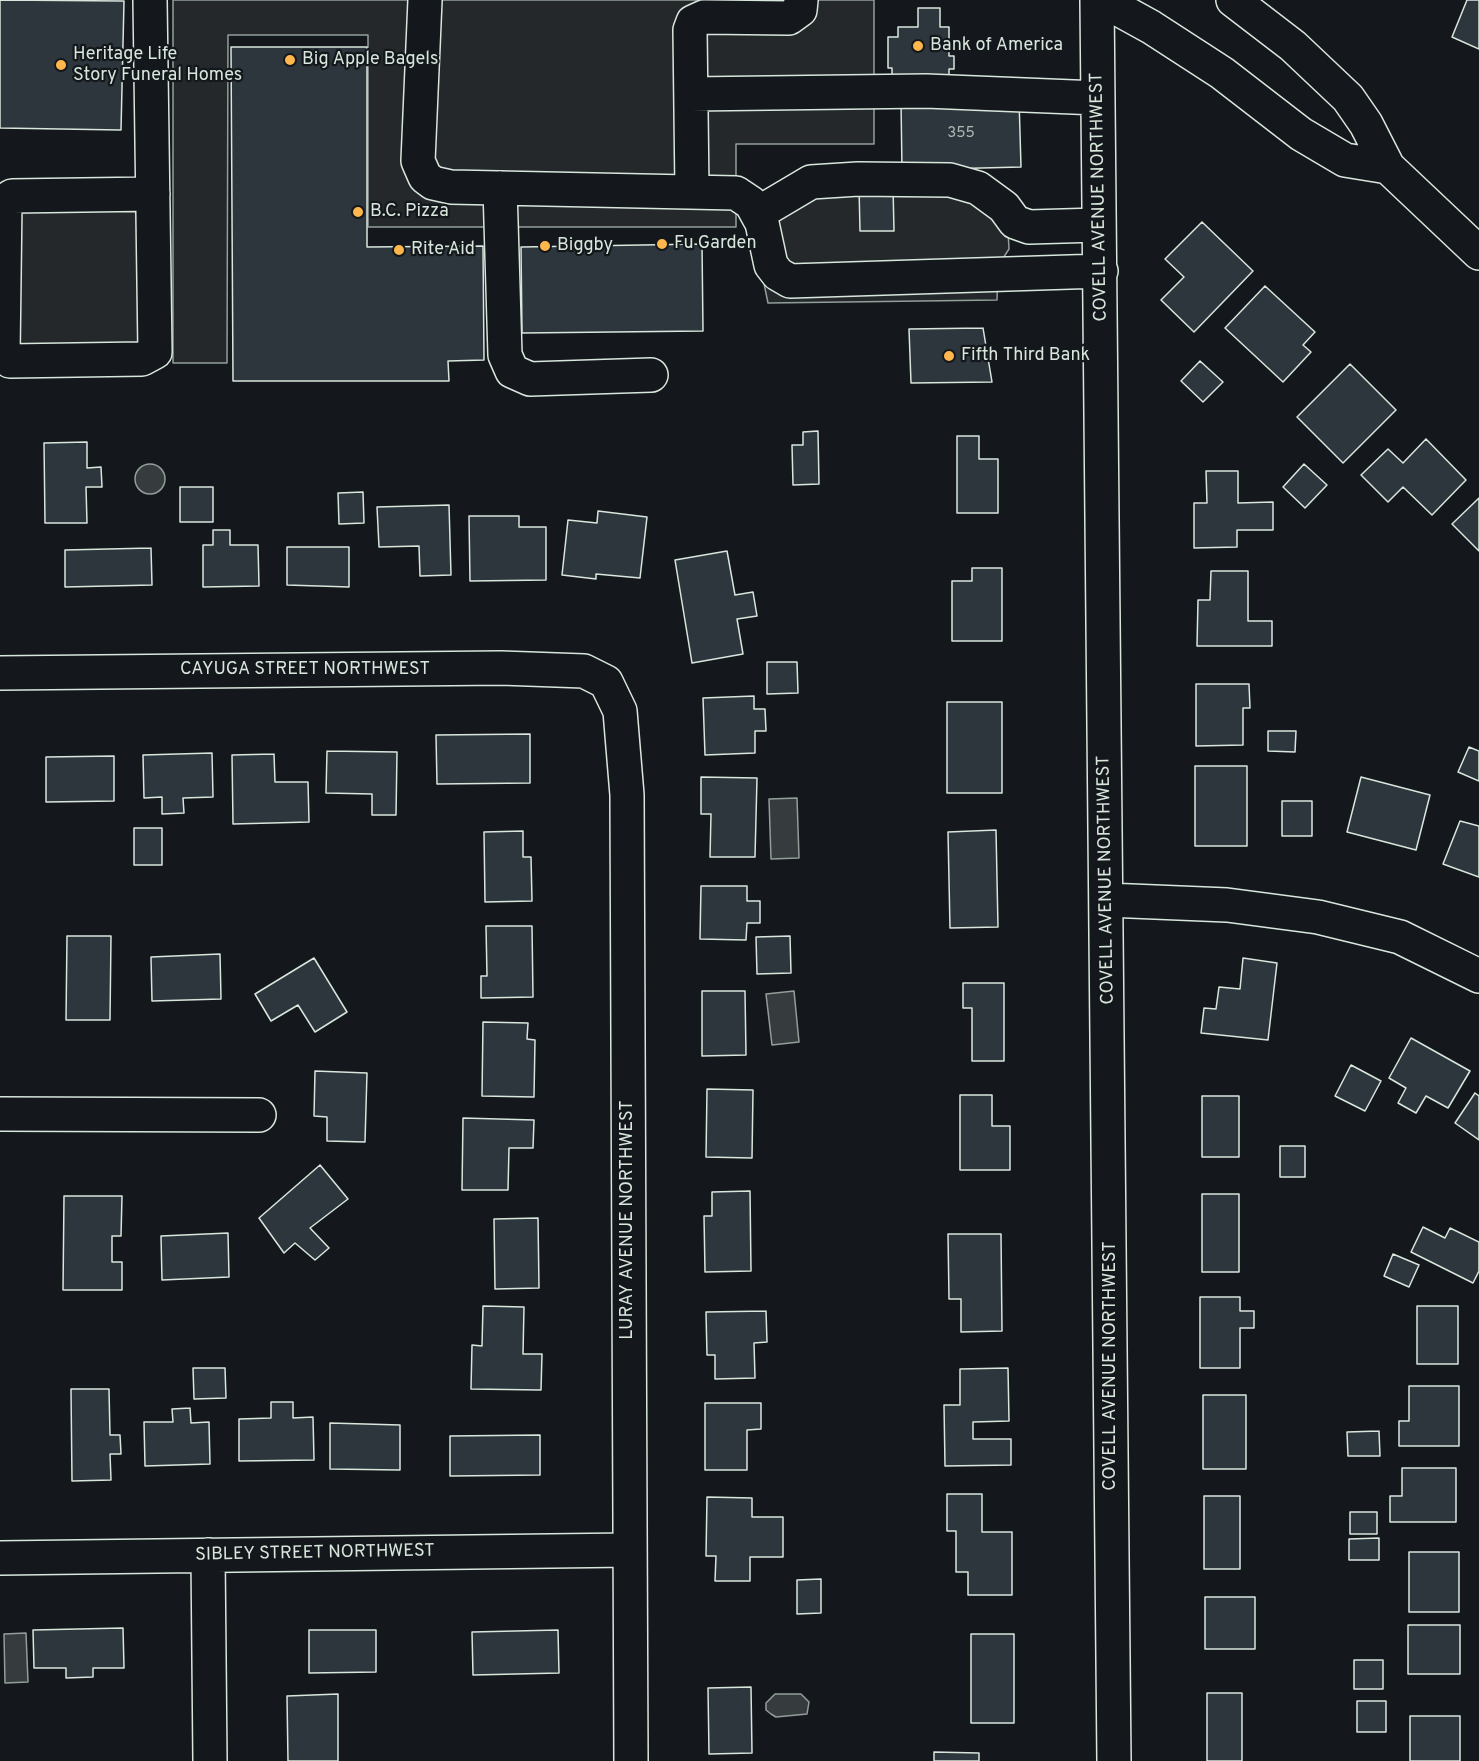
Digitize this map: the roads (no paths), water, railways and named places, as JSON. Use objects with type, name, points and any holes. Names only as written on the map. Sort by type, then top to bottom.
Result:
[{"type":"main road","points":[[150,0],[153,194],[155,352],[142,359],[10,361],[3,353],[2,281],[5,201],[12,196],[153,194]]},
{"type":"main road","points":[[425,0],[418,161],[425,177],[433,183],[451,187],[736,193],[751,203],[762,223],[771,265],[778,274],[789,281],[1101,271]]},
{"type":"main road","points":[[692,191],[690,30],[696,8],[789,18],[800,10],[801,0]]},
{"type":"main road","name":"COVELL AVENUE NORTHWEST","points":[[1097,0],[1114,1761]]},
{"type":"main road","points":[[1102,0],[1151,27],[1222,73],[1301,135],[1345,160],[1388,167]]},
{"type":"main road","points":[[1233,0],[1293,45],[1348,98],[1366,124],[1388,167],[1479,253]]},
{"type":"main road","points":[[691,94],[926,91],[1098,98]]},
{"type":"main road","points":[[757,214],[811,182],[858,179],[950,180],[978,188],[1004,207],[1015,222],[1029,227],[1098,225]]},
{"type":"main road","points":[[500,188],[505,355],[512,371],[530,379],[651,375]]},
{"type":"main road","name":"CAYUGA STREET NORTHWEST","points":[[0,673],[501,668],[584,671],[606,682]]},
{"type":"main road","name":"LURAY AVENUE NORTHWEST","points":[[606,682],[620,711],[627,795],[631,1761]]},
{"type":"main road","points":[[1107,900],[1227,905],[1318,917],[1400,937],[1479,976]]},
{"type":"main road","points":[[0,1114],[259,1115]]},
{"type":"main road","name":"SIBLEY STREET NORTHWEST","points":[[0,1558],[629,1550]]},
{"type":"main road","points":[[207,1555],[210,1761]]},
{"type":"place","name":"Bank of America","points":[[918,46]]},
{"type":"place","name":"Big Apple Bagels","points":[[290,60]]},
{"type":"place","name":"Heritage Life Story Funeral Homes","points":[[61,65]]},
{"type":"place","name":"B.C. Pizza","points":[[358,212]]},
{"type":"place","name":"Fu Garden","points":[[662,244]]},
{"type":"place","name":"Biggby","points":[[545,246]]},
{"type":"place","name":"Rite Aid","points":[[399,250]]},
{"type":"place","name":"Fifth Third Bank","points":[[949,356]]}]
